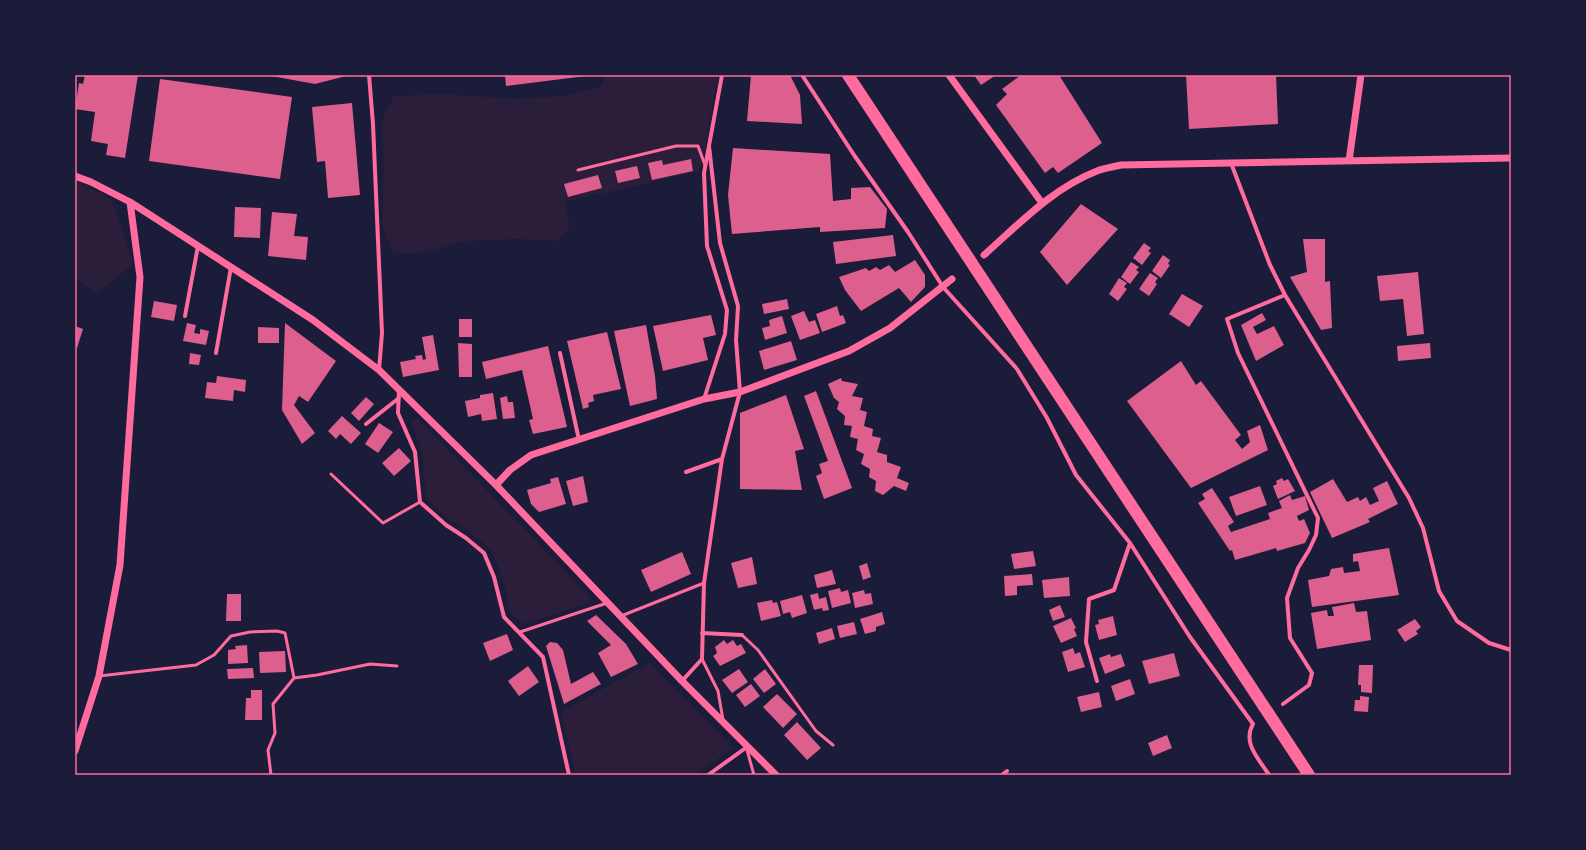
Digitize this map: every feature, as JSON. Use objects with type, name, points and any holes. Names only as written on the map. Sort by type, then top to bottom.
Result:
[{"type":"highway","points":[[848,75],[1309,775]]},
{"type":"street","points":[[369,75],[373,124],[382,333],[379,370]]},
{"type":"street","points":[[704,399],[725,334],[727,310],[707,246],[704,173],[722,75]]},
{"type":"street","points":[[802,75],[854,155],[908,232],[943,287],[1017,369],[1047,418],[1076,475],[1130,543],[1190,637],[1253,724],[1249,731],[1249,744],[1269,775]]},
{"type":"street","points":[[949,75],[1042,203]]},
{"type":"street","points":[[1349,161],[1361,75]]},
{"type":"street","points":[[682,681],[702,659],[704,583],[722,459],[740,392],[736,340],[738,306],[720,243],[709,146]]},
{"type":"street","points":[[984,255],[1042,203],[1074,182],[1098,171],[1121,165],[1511,158]]},
{"type":"street","points":[[1231,163],[1270,265],[1285,295],[1409,498],[1423,528],[1439,591],[1457,621],[1489,643],[1511,650]]},
{"type":"street","points":[[75,176],[91,182],[130,202],[231,266],[313,320],[379,370],[496,485],[609,602],[682,681],[746,747],[776,775]]},
{"type":"street","points":[[75,752],[99,676],[120,564],[140,277],[130,202]]},
{"type":"street","points":[[185,316],[198,245]]},
{"type":"street","points":[[216,353],[231,266]]},
{"type":"street","points":[[496,485],[510,470],[531,455],[704,399],[740,392],[849,351],[890,328],[952,279]]},
{"type":"street","points":[[1283,704],[1309,685],[1312,673],[1290,638],[1287,598],[1298,568],[1316,535],[1318,518],[1238,353],[1227,319],[1285,295]]},
{"type":"street","points":[[560,353],[579,440]]},
{"type":"street","points":[[399,390],[398,413],[415,452],[420,502],[484,553],[494,577],[504,617],[543,657],[569,775]]},
{"type":"street","points":[[366,424],[398,398]]},
{"type":"street","points":[[686,472],[722,459]]},
{"type":"street","points":[[1097,681],[1086,642],[1089,599],[1114,590],[1130,543]]},
{"type":"street","points":[[702,633],[742,634]]},
{"type":"street","points":[[708,775],[746,747]]},
{"type":"street","points":[[1002,775],[1007,771]]},
{"type":"lane","points":[[578,170],[676,146],[698,146],[706,166]]},
{"type":"lane","points":[[331,474],[383,523],[420,502]]},
{"type":"lane","points":[[621,616],[704,583]]},
{"type":"lane","points":[[520,632],[609,602]]},
{"type":"lane","points":[[99,676],[196,665],[214,655],[231,636],[250,632],[277,631],[285,633],[294,678]]},
{"type":"lane","points":[[742,634],[758,650],[816,731],[834,745]]},
{"type":"lane","points":[[702,659],[718,691],[724,724]]},
{"type":"lane","points":[[271,775],[268,750],[275,733],[273,704],[294,678],[317,675],[370,664],[397,666]]},
{"type":"lane","points":[[746,747],[754,775]]},
{"type":"shaded area","points":[[607,75],[718,75],[705,150],[699,171],[565,202],[570,226],[558,241],[517,239],[468,241],[421,253],[394,253],[382,226],[384,165],[382,120],[394,96],[444,94],[518,99],[571,95],[600,87]]},
{"type":"shaded area","points":[[75,179],[111,199],[134,264],[98,293],[75,278]]},
{"type":"shaded area","points":[[417,418],[586,593],[591,602],[524,624],[511,614],[501,573],[490,549],[466,529],[450,520],[426,499],[422,452],[412,424]]},
{"type":"shaded area","points":[[650,663],[734,748],[694,775],[576,775],[561,712]]},
{"type":"building","points":[[85,75],[138,75],[125,158],[106,155],[108,144],[91,141],[95,112],[75,109],[79,83],[83,84]]},
{"type":"building","points":[[266,75],[346,75],[346,76],[315,84]]},
{"type":"building","points":[[505,75],[586,75],[586,76],[506,86]]},
{"type":"building","points":[[751,75],[790,75],[800,95],[802,124],[747,121]]},
{"type":"building","points":[[974,75],[996,75],[981,85]]},
{"type":"building","points":[[1021,75],[1059,75],[1102,143],[1058,173],[1053,167],[1045,173],[996,105],[1007,94],[1002,89]]},
{"type":"building","points":[[1186,75],[1276,75],[1278,124],[1189,129]]},
{"type":"building","points":[[160,79],[292,97],[280,179],[149,161]]},
{"type":"building","points":[[352,103],[360,195],[328,198],[325,161],[317,162],[312,107]]},
{"type":"building","points":[[733,148],[830,154],[833,201],[851,199],[851,188],[870,187],[887,209],[885,228],[820,232],[820,227],[732,234],[728,195]]},
{"type":"building","points":[[691,159],[693,171],[652,180],[648,163],[662,160],[663,165]]},
{"type":"building","points":[[637,166],[640,178],[618,183],[615,171]]},
{"type":"building","points":[[598,175],[602,188],[568,197],[564,184]]},
{"type":"building","points":[[1081,204],[1118,229],[1067,285],[1040,252]]},
{"type":"building","points":[[235,207],[261,208],[260,238],[234,237]]},
{"type":"building","points":[[272,212],[297,214],[294,236],[308,237],[306,260],[268,256]]},
{"type":"building","points":[[893,235],[896,256],[836,264],[833,242]]},
{"type":"building","points":[[1303,239],[1325,239],[1325,282],[1330,281],[1332,328],[1321,330],[1290,277],[1307,272]]},
{"type":"building","points":[[1144,243],[1151,248],[1148,251],[1151,253],[1142,265],[1133,258]]},
{"type":"building","points":[[1163,255],[1170,260],[1168,264],[1170,265],[1161,278],[1152,271]]},
{"type":"building","points":[[915,260],[925,275],[925,287],[911,302],[899,288],[861,311],[845,290],[839,277],[866,268],[869,271],[876,267],[880,270],[889,265],[895,272]]},
{"type":"building","points":[[1131,262],[1139,267],[1136,270],[1139,272],[1130,284],[1121,277]]},
{"type":"building","points":[[1418,272],[1424,334],[1407,336],[1403,299],[1380,301],[1377,276]]},
{"type":"building","points":[[1150,273],[1158,278],[1155,282],[1157,284],[1149,296],[1139,289]]},
{"type":"building","points":[[1119,278],[1127,283],[1124,287],[1127,289],[1118,301],[1109,294]]},
{"type":"building","points":[[1182,294],[1203,306],[1189,327],[1169,314]]},
{"type":"building","points":[[787,299],[789,309],[764,314],[762,304]]},
{"type":"building","points":[[154,301],[177,305],[174,321],[151,317]]},
{"type":"building","points":[[837,306],[840,316],[843,315],[846,323],[822,332],[816,314]]},
{"type":"building","points":[[804,311],[809,322],[815,320],[820,333],[800,340],[791,316]]},
{"type":"building","points":[[1262,313],[1266,320],[1253,327],[1257,334],[1274,326],[1284,345],[1256,361],[1241,325]]},
{"type":"building","points":[[711,315],[716,335],[703,338],[708,360],[663,371],[653,326]]},
{"type":"building","points":[[782,316],[787,333],[765,340],[762,328],[770,326],[769,320]]},
{"type":"building","points":[[459,319],[472,319],[472,337],[459,337]]},
{"type":"building","points":[[187,323],[196,325],[194,333],[200,334],[200,329],[209,331],[206,345],[183,341]]},
{"type":"building","points":[[285,323],[336,361],[308,402],[299,396],[294,405],[315,433],[302,444],[282,410]]},
{"type":"building","points":[[646,325],[655,376],[657,399],[630,406],[614,331]]},
{"type":"building","points":[[75,326],[83,329],[77,348],[75,347]]},
{"type":"building","points":[[258,327],[279,328],[279,343],[258,343]]},
{"type":"building","points":[[607,332],[621,389],[593,395],[594,401],[588,403],[589,407],[583,409],[567,341]]},
{"type":"building","points":[[433,335],[439,370],[403,377],[400,362],[416,359],[415,356],[422,355],[423,360],[426,359],[422,337]]},
{"type":"building","points":[[791,341],[797,360],[764,370],[759,351]]},
{"type":"building","points":[[458,343],[472,344],[472,377],[459,377]]},
{"type":"building","points":[[1430,343],[1431,358],[1398,361],[1397,346]]},
{"type":"building","points":[[548,346],[567,427],[533,434],[529,420],[533,419],[522,370],[486,379],[482,362]]},
{"type":"building","points":[[190,353],[201,355],[199,365],[189,364]]},
{"type":"building","points":[[1181,361],[1196,385],[1201,381],[1241,435],[1235,440],[1242,449],[1250,442],[1247,431],[1260,425],[1268,450],[1191,488],[1127,401]]},
{"type":"building","points":[[217,376],[246,380],[245,392],[234,390],[233,401],[205,398],[207,382],[216,383]]},
{"type":"building","points":[[841,378],[842,381],[858,384],[852,396],[863,398],[860,410],[867,412],[864,426],[873,429],[872,436],[881,438],[877,452],[887,455],[887,462],[901,467],[897,478],[909,483],[906,491],[894,486],[883,495],[875,491],[876,481],[869,477],[870,469],[861,464],[864,454],[856,450],[858,439],[850,437],[852,426],[844,425],[845,416],[837,409],[839,402],[834,398],[828,384]]},
{"type":"building","points":[[816,391],[852,488],[824,499],[816,476],[822,473],[819,464],[828,461],[804,396]]},
{"type":"building","points":[[493,393],[497,419],[482,421],[481,414],[468,417],[465,401],[480,398],[480,395]]},
{"type":"building","points":[[786,395],[804,449],[795,451],[802,490],[740,489],[740,413]]},
{"type":"building","points":[[507,396],[508,402],[513,402],[515,418],[503,419],[500,398]]},
{"type":"building","points":[[366,397],[374,404],[359,421],[351,413]]},
{"type":"building","points":[[342,416],[361,433],[351,444],[340,434],[336,439],[328,431]]},
{"type":"building","points":[[379,423],[393,432],[378,453],[365,444]]},
{"type":"building","points":[[399,448],[411,461],[394,476],[382,463]]},
{"type":"building","points":[[583,476],[588,502],[573,506],[566,481]]},
{"type":"building","points":[[558,477],[566,504],[539,512],[531,504],[527,490],[551,483],[550,479]]},
{"type":"building","points":[[1282,478],[1284,481],[1288,479],[1295,491],[1278,499],[1273,486],[1277,484],[1276,481]]},
{"type":"building","points":[[1333,479],[1347,502],[1358,497],[1360,501],[1366,497],[1370,505],[1379,501],[1373,488],[1387,481],[1398,504],[1368,519],[1370,522],[1332,538],[1310,492]]},
{"type":"building","points":[[1260,486],[1267,505],[1236,516],[1229,497]]},
{"type":"building","points":[[1212,488],[1234,522],[1228,526],[1231,532],[1270,519],[1268,513],[1282,508],[1279,501],[1290,495],[1292,500],[1305,496],[1309,510],[1297,516],[1299,521],[1304,519],[1310,533],[1305,543],[1277,551],[1276,548],[1235,560],[1232,550],[1230,551],[1198,503],[1205,499],[1202,494]]},
{"type":"building","points":[[1389,548],[1399,595],[1312,607],[1308,580],[1329,576],[1331,569],[1343,567],[1344,573],[1360,571],[1358,561],[1353,562],[1353,554]]},
{"type":"building","points":[[1033,551],[1036,566],[1014,569],[1011,554]]},
{"type":"building","points":[[682,552],[691,574],[651,592],[641,570]]},
{"type":"building","points":[[752,557],[757,584],[738,588],[731,563]]},
{"type":"building","points":[[867,563],[871,577],[863,580],[859,566]]},
{"type":"building","points":[[832,570],[836,584],[817,588],[814,575]]},
{"type":"building","points":[[1032,574],[1033,585],[1017,586],[1017,595],[1005,596],[1004,576]]},
{"type":"building","points":[[1069,577],[1070,596],[1044,598],[1042,580]]},
{"type":"building","points":[[840,588],[841,592],[848,590],[851,603],[832,608],[828,591]]},
{"type":"building","points":[[864,590],[865,594],[871,593],[873,604],[855,608],[852,593]]},
{"type":"building","points":[[818,593],[819,599],[826,597],[829,610],[823,611],[822,608],[814,610],[810,595]]},
{"type":"building","points":[[227,594],[241,594],[241,621],[226,621]]},
{"type":"building","points":[[802,595],[807,613],[792,618],[790,612],[783,614],[780,601]]},
{"type":"building","points":[[772,600],[773,603],[777,602],[781,616],[761,621],[757,603]]},
{"type":"building","points":[[1354,603],[1356,612],[1367,611],[1371,640],[1317,649],[1311,613],[1327,610],[1328,616],[1334,616],[1332,607]]},
{"type":"building","points":[[1060,605],[1065,617],[1053,621],[1049,610]]},
{"type":"building","points":[[882,612],[885,624],[876,627],[876,631],[865,634],[860,619]]},
{"type":"building","points":[[596,615],[626,644],[638,664],[611,677],[598,653],[611,645],[587,621]]},
{"type":"building","points":[[1113,616],[1117,635],[1099,640],[1095,625],[1099,624],[1098,620]]},
{"type":"building","points":[[1071,618],[1076,628],[1074,629],[1077,636],[1061,643],[1053,626]]},
{"type":"building","points":[[1415,619],[1421,627],[1416,631],[1418,634],[1405,642],[1397,630]]},
{"type":"building","points":[[854,622],[857,634],[840,638],[837,626]]},
{"type":"building","points":[[832,628],[835,639],[819,644],[816,633]]},
{"type":"building","points":[[507,634],[513,650],[490,661],[483,643]]},
{"type":"building","points":[[724,640],[727,644],[733,640],[737,646],[741,644],[746,653],[720,666],[713,656],[717,653],[715,647]]},
{"type":"building","points":[[550,642],[557,643],[563,650],[571,684],[593,672],[601,684],[564,704],[546,646]]},
{"type":"building","points":[[247,645],[248,663],[228,664],[228,650],[236,649],[235,646]]},
{"type":"building","points":[[1073,648],[1075,654],[1080,652],[1085,667],[1068,672],[1062,652]]},
{"type":"building","points":[[285,651],[286,672],[260,673],[259,652]]},
{"type":"building","points":[[1174,653],[1180,676],[1149,684],[1142,661]]},
{"type":"building","points":[[1110,654],[1111,657],[1121,654],[1125,666],[1105,674],[1099,658]]},
{"type":"building","points":[[1359,665],[1373,665],[1372,693],[1361,692],[1361,685],[1358,685]]},
{"type":"building","points":[[528,666],[539,682],[519,696],[508,681]]},
{"type":"building","points":[[253,668],[254,678],[228,679],[227,669]]},
{"type":"building","points":[[739,669],[748,682],[732,693],[722,680]]},
{"type":"building","points":[[765,669],[776,684],[764,693],[753,679]]},
{"type":"building","points":[[1130,679],[1135,694],[1116,701],[1111,686]]},
{"type":"building","points":[[751,684],[760,696],[745,707],[736,695]]},
{"type":"building","points":[[251,690],[262,690],[262,720],[245,720],[246,698],[251,698]]},
{"type":"building","points":[[1099,692],[1102,707],[1081,712],[1077,697]]},
{"type":"building","points":[[777,694],[797,714],[783,728],[763,707]]},
{"type":"building","points":[[1360,696],[1369,697],[1368,712],[1354,711],[1355,700],[1360,700]]},
{"type":"building","points":[[797,722],[821,748],[807,760],[784,735]]},
{"type":"building","points":[[1167,735],[1172,748],[1153,756],[1148,743]]}]
